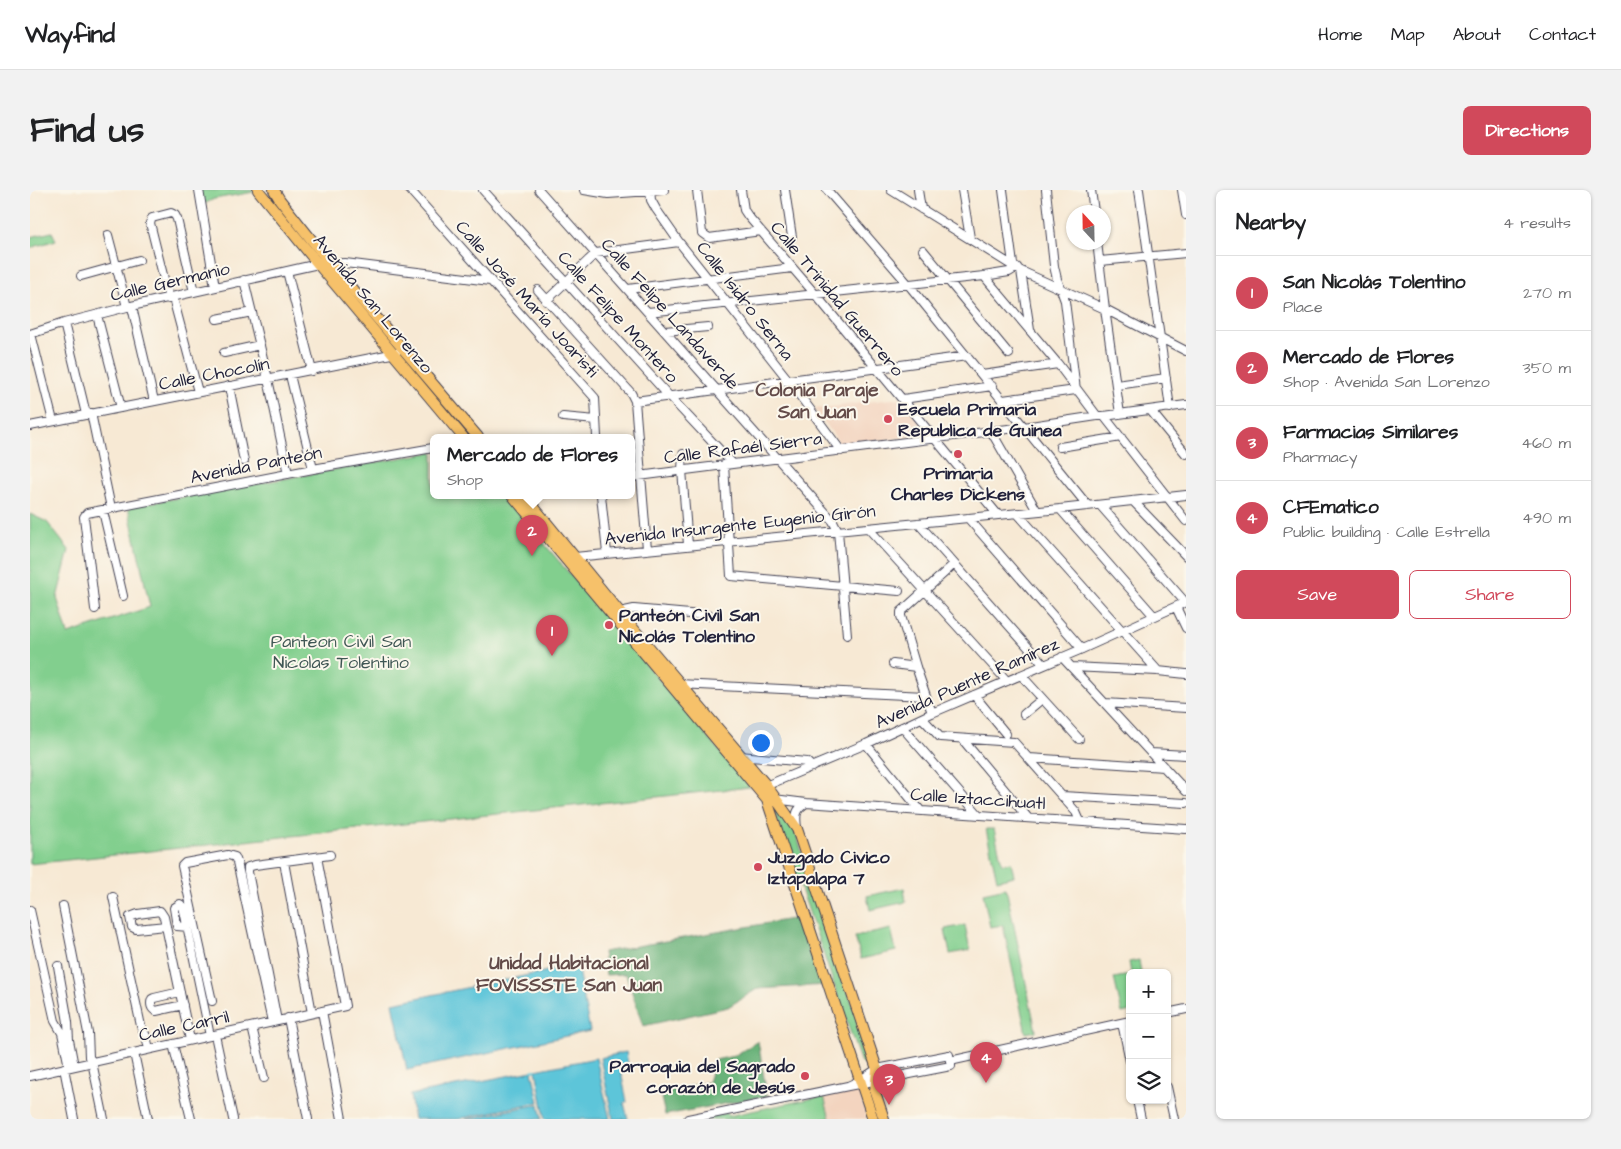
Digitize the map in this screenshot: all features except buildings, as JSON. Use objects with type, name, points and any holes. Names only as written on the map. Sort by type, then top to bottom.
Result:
[{"type":"main road","name":"Avenida San Lorenzo","points":[[258,190],[318,264],[378,328],[404,351],[475,434]]},
{"type":"main road","name":"Avenida San Lorenzo","points":[[274,190],[378,328],[393,353],[460,434]]},
{"type":"main road","points":[[516,499],[620,612],[676,686]]},
{"type":"main road","points":[[527,499],[572,560],[771,799],[788,815],[797,829],[877,1069],[875,1092],[884,1119]]},
{"type":"main road","points":[[771,799],[778,830],[873,1119]]},
{"type":"street","points":[[199,190],[216,287]]},
{"type":"street","name":"Calle José María Joaristi","points":[[410,190],[595,398],[597,434]]},
{"type":"street","name":"Calle Felipe Montero","points":[[483,190],[732,464]]},
{"type":"street","name":"Calle Felipe Landaverde","points":[[539,190],[833,521],[838,531],[847,635]]},
{"type":"street","points":[[584,190],[608,192],[664,190]]},
{"type":"street","points":[[697,190],[702,233],[705,236],[709,238],[761,231]]},
{"type":"street","name":"Calle Trinidad Guerrero","points":[[740,190],[744,210],[998,515]]},
{"type":"street","points":[[785,190],[792,237]]},
{"type":"street","points":[[827,190],[908,284],[1088,506]]},
{"type":"street","points":[[891,190],[1017,268],[1105,309],[1186,351]]},
{"type":"street","points":[[918,190],[921,209]]},
{"type":"street","points":[[962,190],[970,238]]},
{"type":"street","points":[[1003,190],[1030,330]]},
{"type":"street","points":[[1046,190],[1054,266],[1065,301],[1076,390]]},
{"type":"street","points":[[1091,190],[1093,205]]},
{"type":"street","points":[[1139,190],[1170,408]]},
{"type":"street","points":[[1182,190],[1186,215]]},
{"type":"street","name":"Calle Isidro Serna","points":[[650,191],[656,209],[679,242],[710,279],[841,451]]},
{"type":"street","points":[[194,292],[175,214],[171,212],[152,218],[150,223],[198,392]]},
{"type":"street","points":[[108,235],[154,401]]},
{"type":"street","points":[[546,300],[596,253],[679,242]]},
{"type":"street","points":[[923,250],[1009,354]]},
{"type":"street","points":[[1098,250],[1120,414]]},
{"type":"street","points":[[1100,261],[1186,252]]},
{"type":"street","points":[[81,276],[138,260]]},
{"type":"street","name":"Calle Germanio","points":[[30,334],[64,323],[129,307],[318,264],[345,264],[490,281]]},
{"type":"street","points":[[628,289],[792,268]]},
{"type":"street","points":[[648,312],[984,276],[1009,272],[1017,268]]},
{"type":"street","points":[[287,271],[312,371]]},
{"type":"street","points":[[984,276],[1058,364],[1076,390],[1121,437],[1186,521]]},
{"type":"street","points":[[244,280],[268,379],[288,474]]},
{"type":"street","points":[[538,290],[631,393],[636,401],[647,549]]},
{"type":"street","points":[[217,319],[252,312]]},
{"type":"street","points":[[97,315],[122,408]]},
{"type":"street","points":[[64,323],[88,414],[123,596]]},
{"type":"street","points":[[665,331],[708,327]]},
{"type":"street","points":[[30,334],[53,421]]},
{"type":"street","points":[[224,353],[260,345]]},
{"type":"street","name":"Calle Chocolín","points":[[30,426],[312,371],[404,351]]},
{"type":"street","points":[[636,401],[967,356]]},
{"type":"street","points":[[982,375],[1058,364]]},
{"type":"street","points":[[290,375],[312,470]]},
{"type":"street","points":[[1117,385],[1166,378]]},
{"type":"street","points":[[229,386],[244,461]]},
{"type":"street","points":[[903,400],[992,386]]},
{"type":"street","points":[[1003,400],[1076,390]]},
{"type":"street","name":"Calle Rafaél Sierra","points":[[635,476],[1186,405]]},
{"type":"street","points":[[1151,411],[1186,454]]},
{"type":"street","points":[[563,417],[596,420]]},
{"type":"street","points":[[991,431],[1037,511]]},
{"type":"street","points":[[1060,447],[1121,437]]},
{"type":"street","name":"Avenida Panteón","points":[[95,609],[85,515],[288,474],[430,449]]},
{"type":"street","points":[[683,454],[682,470],[688,545]]},
{"type":"street","points":[[724,465],[731,576],[899,591]]},
{"type":"street","name":"Avenida Insurgente Eugenio Girón","points":[[572,560],[607,553],[1060,510],[1186,495]]},
{"type":"street","points":[[601,499],[607,553]]},
{"type":"street","points":[[1133,501],[1186,556]]},
{"type":"street","points":[[1100,505],[1186,602]]},
{"type":"street","points":[[1060,510],[1154,616]]},
{"type":"street","points":[[1017,513],[1158,671]]},
{"type":"street","points":[[968,518],[1082,649]]},
{"type":"street","points":[[918,523],[1044,665]]},
{"type":"street","points":[[868,528],[1007,681]]},
{"type":"street","points":[[932,713],[925,696],[900,612],[954,564]]},
{"type":"street","name":"Avenida Puente Ramírez","points":[[762,787],[866,744],[932,713],[1186,602]]},
{"type":"street","points":[[1176,606],[1186,628]]},
{"type":"street","points":[[620,612],[634,609],[712,616]]},
{"type":"street","points":[[1062,657],[1186,791]]},
{"type":"street","points":[[893,664],[916,667]]},
{"type":"street","points":[[1072,667],[1186,674]]},
{"type":"street","points":[[1021,675],[1079,738]]},
{"type":"street","points":[[676,686],[925,696]]},
{"type":"street","points":[[974,695],[1006,734]]},
{"type":"street","points":[[1024,714],[1042,699]]},
{"type":"street","points":[[1106,703],[1186,708]]},
{"type":"street","points":[[922,718],[940,737],[1014,742],[1076,812],[1080,821]]},
{"type":"street","points":[[902,727],[978,814]]},
{"type":"street","points":[[963,740],[1028,818]]},
{"type":"street","points":[[866,744],[920,810]]},
{"type":"street","points":[[1151,753],[1186,755]]},
{"type":"street","points":[[737,758],[807,762],[812,767]]},
{"type":"street","points":[[1029,758],[1164,767]]},
{"type":"street","points":[[1062,796],[1186,803]]},
{"type":"street","name":"Calle Iztaccihuatl","points":[[771,799],[1186,829]]},
{"type":"street","points":[[797,829],[796,813],[806,803]]},
{"type":"street","points":[[212,1001],[182,866],[185,863],[228,855],[235,858],[237,862],[275,1022]]},
{"type":"street","points":[[275,1022],[248,867],[330,855]]},
{"type":"street","name":"Calle Carril","points":[[30,1076],[345,1006],[317,857]]},
{"type":"street","points":[[284,862],[312,1013]]},
{"type":"street","points":[[113,897],[141,1026],[149,1049]]},
{"type":"street","points":[[63,906],[88,1033],[89,1057],[92,1062],[104,1119]]},
{"type":"street","points":[[30,910],[55,1021],[62,1033],[69,1067]]},
{"type":"street","points":[[166,926],[190,1040]]},
{"type":"street","points":[[188,927],[233,1119]]},
{"type":"street","points":[[58,966],[68,1022],[69,1067],[74,1119]]},
{"type":"street","points":[[180,992],[154,998],[151,1002],[153,1009],[156,1011],[183,1006]]},
{"type":"street","points":[[322,1011],[342,1119]]},
{"type":"street","points":[[1171,1013],[1186,1011]]},
{"type":"street","points":[[288,1018],[308,1119]]},
{"type":"street","points":[[688,1119],[729,1115],[860,1082],[1126,1022]]},
{"type":"street","points":[[252,1026],[264,1078]]},
{"type":"street","points":[[173,1044],[191,1119]]},
{"type":"street","points":[[134,1053],[148,1119]]},
{"type":"street","points":[[860,1082],[877,1069],[950,1061]]},
{"type":"street","points":[[1138,1104],[1141,1119]]},
{"type":"street","points":[[1171,1104],[1174,1119]]},
{"type":"shaded area","name":"Escuela Primaria Republica de Guinea","points":[[899,398],[930,434],[841,445],[815,409]]},
{"type":"shaded area","points":[[858,1089],[867,1119],[830,1119],[824,1096]]},
{"type":"green space","points":[[199,190],[252,190],[254,192],[214,199],[202,205]]},
{"type":"green space","points":[[52,232],[56,240],[30,248],[30,237]]},
{"type":"green space","name":"Panteon Civil San Nicolas Tolentino","points":[[430,453],[430,499],[506,499],[750,787],[30,864],[30,514],[47,522],[69,550],[57,598],[68,634],[150,607],[128,507]]},
{"type":"green space","points":[[777,808],[790,816],[871,1060],[868,1067],[861,1063],[775,813]]},
{"type":"green space","points":[[986,829],[994,829],[1002,864],[1011,862],[1014,876],[997,880]]},
{"type":"green space","points":[[904,888],[906,902],[870,910],[867,896]]},
{"type":"green space","points":[[1006,888],[1036,1031],[1026,1033],[1003,925],[990,927],[983,893]]},
{"type":"green space","points":[[803,917],[827,985],[757,989],[728,1007],[643,1026],[626,974],[606,975],[603,952]]},
{"type":"green space","points":[[965,925],[970,950],[950,954],[945,929]]},
{"type":"green space","points":[[891,929],[896,951],[861,959],[855,937]]},
{"type":"green space","points":[[1139,960],[1140,969],[1130,969],[1129,962]]},
{"type":"green space","points":[[1126,976],[1126,1012],[1122,1013],[1114,978]]},
{"type":"green space","points":[[758,1041],[767,1096],[665,1115],[660,1093],[708,1082],[715,1060],[734,1056]]},
{"type":"green space","points":[[824,1096],[830,1119],[698,1119],[727,1113],[728,1116]]},
{"type":"water","points":[[577,965],[590,1031],[407,1070],[393,1003]]},
{"type":"water","points":[[626,1052],[628,1065],[620,1067],[627,1102],[624,1103],[628,1119],[613,1119],[600,1058]]},
{"type":"water","points":[[596,1058],[610,1119],[545,1119],[536,1070]]},
{"type":"water","points":[[532,1071],[539,1102],[458,1119],[414,1119],[410,1095]]},
{"type":"water","points":[[539,1104],[542,1119],[466,1119]]},
{"type":"waterway","points":[[532,1071],[536,1070]]},
{"type":"place","name":"Escuela Primaria Republica de Guinea","points":[[888,419]]},
{"type":"place","name":"Primaria Charles Dickens","points":[[958,454]]},
{"type":"place","name":"Mercado de Flores","points":[[532,556]]},
{"type":"place","name":"Panteón Civil San Nicolás Tolentino","points":[[609,625]]},
{"type":"place","name":"San Nicolás Tolentino","points":[[552,656]]},
{"type":"place","name":"Juzgado Civico Iztapalapa 7","points":[[758,867]]},
{"type":"place","name":"Parroquia del Sagrado corazón de Jesús","points":[[805,1076]]},
{"type":"place","name":"CFEmatico","points":[[986,1083]]},
{"type":"place","name":"Farmacias Similares","points":[[889,1105]]},
{"type":"district","name":"Colonia Paraje San Juan","points":[[817,401]]},
{"type":"district","name":"Unidad Habitacional FOVISSSTE San Juan","points":[[569,974]]}]
